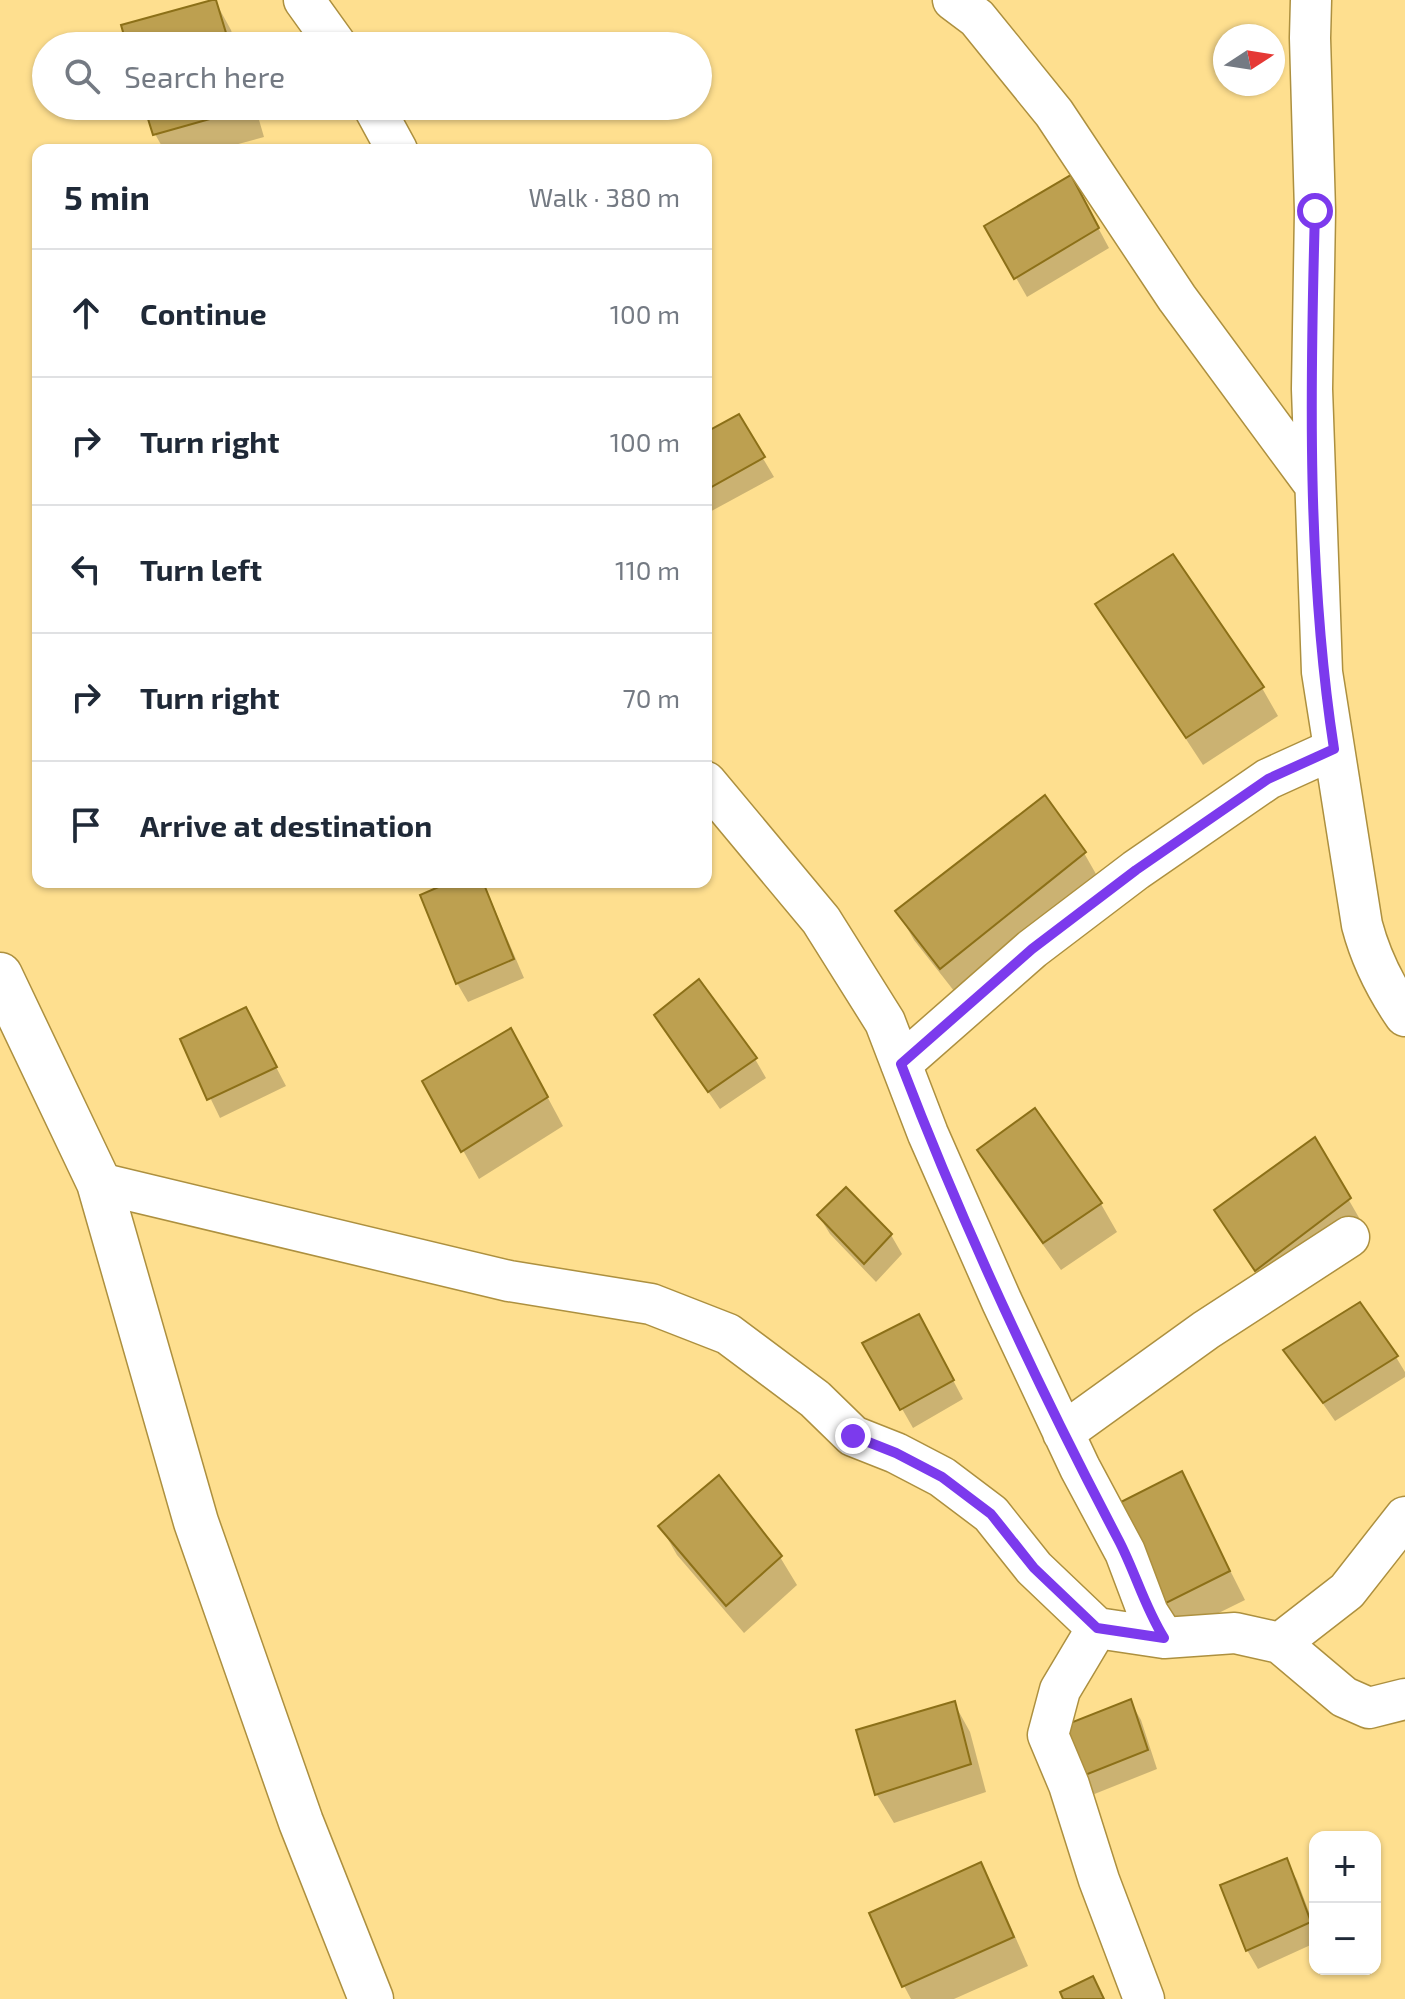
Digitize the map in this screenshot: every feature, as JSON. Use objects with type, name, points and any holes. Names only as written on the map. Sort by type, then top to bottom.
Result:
[{"type":"street","points":[[304,0],[327,32]]},
{"type":"street","points":[[953,0],[977,18],[1054,113],[1177,298],[1314,484]]},
{"type":"street","points":[[1311,0],[1315,211],[1312,373],[1322,672],[1369,952],[1387,989],[1405,1016]]},
{"type":"street","points":[[381,120],[394,144]]},
{"type":"street","points":[[901,1064],[1032,949],[1136,870],[1268,779],[1334,749]]},
{"type":"street","points":[[712,789],[821,920],[885,1022],[928,1134],[977,1246],[1063,1433],[1125,1552],[1148,1613],[1164,1638]]},
{"type":"street","points":[[0,975],[99,1183],[196,1522],[301,1822],[371,1999]]},
{"type":"street","points":[[99,1183],[509,1281],[651,1304],[728,1334],[815,1399],[853,1436],[896,1453],[942,1477],[991,1514],[1034,1568],[1097,1628],[1164,1638],[1235,1633],[1280,1643],[1344,1697],[1387,1704],[1405,1729]]},
{"type":"street","points":[[1063,1433],[1206,1330],[1349,1237]]},
{"type":"street","points":[[1280,1643],[1347,1591],[1405,1517]]},
{"type":"street","points":[[1097,1628],[1060,1690],[1048,1735],[1069,1785],[1099,1880],[1144,1999]]},
{"type":"building","points":[[216,0],[226,32],[123,32],[121,25]]},
{"type":"building","points":[[148,120],[206,120],[153,135]]},
{"type":"building","points":[[1071,175],[1099,228],[1014,279],[984,226]]},
{"type":"building","points":[[739,414],[765,457],[712,487],[712,429]]},
{"type":"building","points":[[1173,554],[1264,687],[1186,738],[1095,604]]},
{"type":"building","points":[[1045,795],[1086,852],[940,969],[895,911]]},
{"type":"building","points":[[436,888],[485,888],[514,959],[456,984],[420,895]]},
{"type":"building","points":[[699,979],[757,1058],[708,1092],[654,1015]]},
{"type":"building","points":[[246,1007],[277,1067],[207,1100],[180,1039]]},
{"type":"building","points":[[511,1028],[548,1097],[461,1152],[422,1081]]},
{"type":"building","points":[[1035,1108],[1102,1203],[1043,1243],[977,1150]]},
{"type":"building","points":[[1315,1137],[1351,1198],[1255,1271],[1214,1210]]},
{"type":"building","points":[[846,1187],[892,1234],[864,1264],[817,1215]]},
{"type":"building","points":[[1360,1302],[1398,1356],[1323,1403],[1283,1350]]},
{"type":"building","points":[[919,1314],[954,1380],[900,1410],[862,1343]]},
{"type":"building","points":[[1182,1471],[1230,1571],[1162,1605],[1115,1505]]},
{"type":"building","points":[[719,1475],[782,1556],[726,1606],[658,1526]]},
{"type":"building","points":[[1131,1699],[1148,1750],[1075,1779],[1055,1729]]},
{"type":"building","points":[[955,1701],[971,1764],[875,1795],[856,1730]]},
{"type":"building","points":[[1287,1858],[1309,1923],[1246,1951],[1220,1885]]},
{"type":"building","points":[[981,1862],[1014,1937],[902,1987],[869,1913]]},
{"type":"building","points":[[1093,1976],[1104,1999],[1063,1999],[1060,1992]]},
{"type":"route","points":[[853,1436],[896,1453],[942,1477],[991,1514],[1034,1568],[1097,1628],[1164,1638],[1148,1613],[1125,1552],[1080,1468],[1002,1302],[928,1134],[901,1064],[1032,949],[1136,870],[1268,779],[1334,749],[1322,672],[1317,567],[1312,389],[1315,211]]}]
